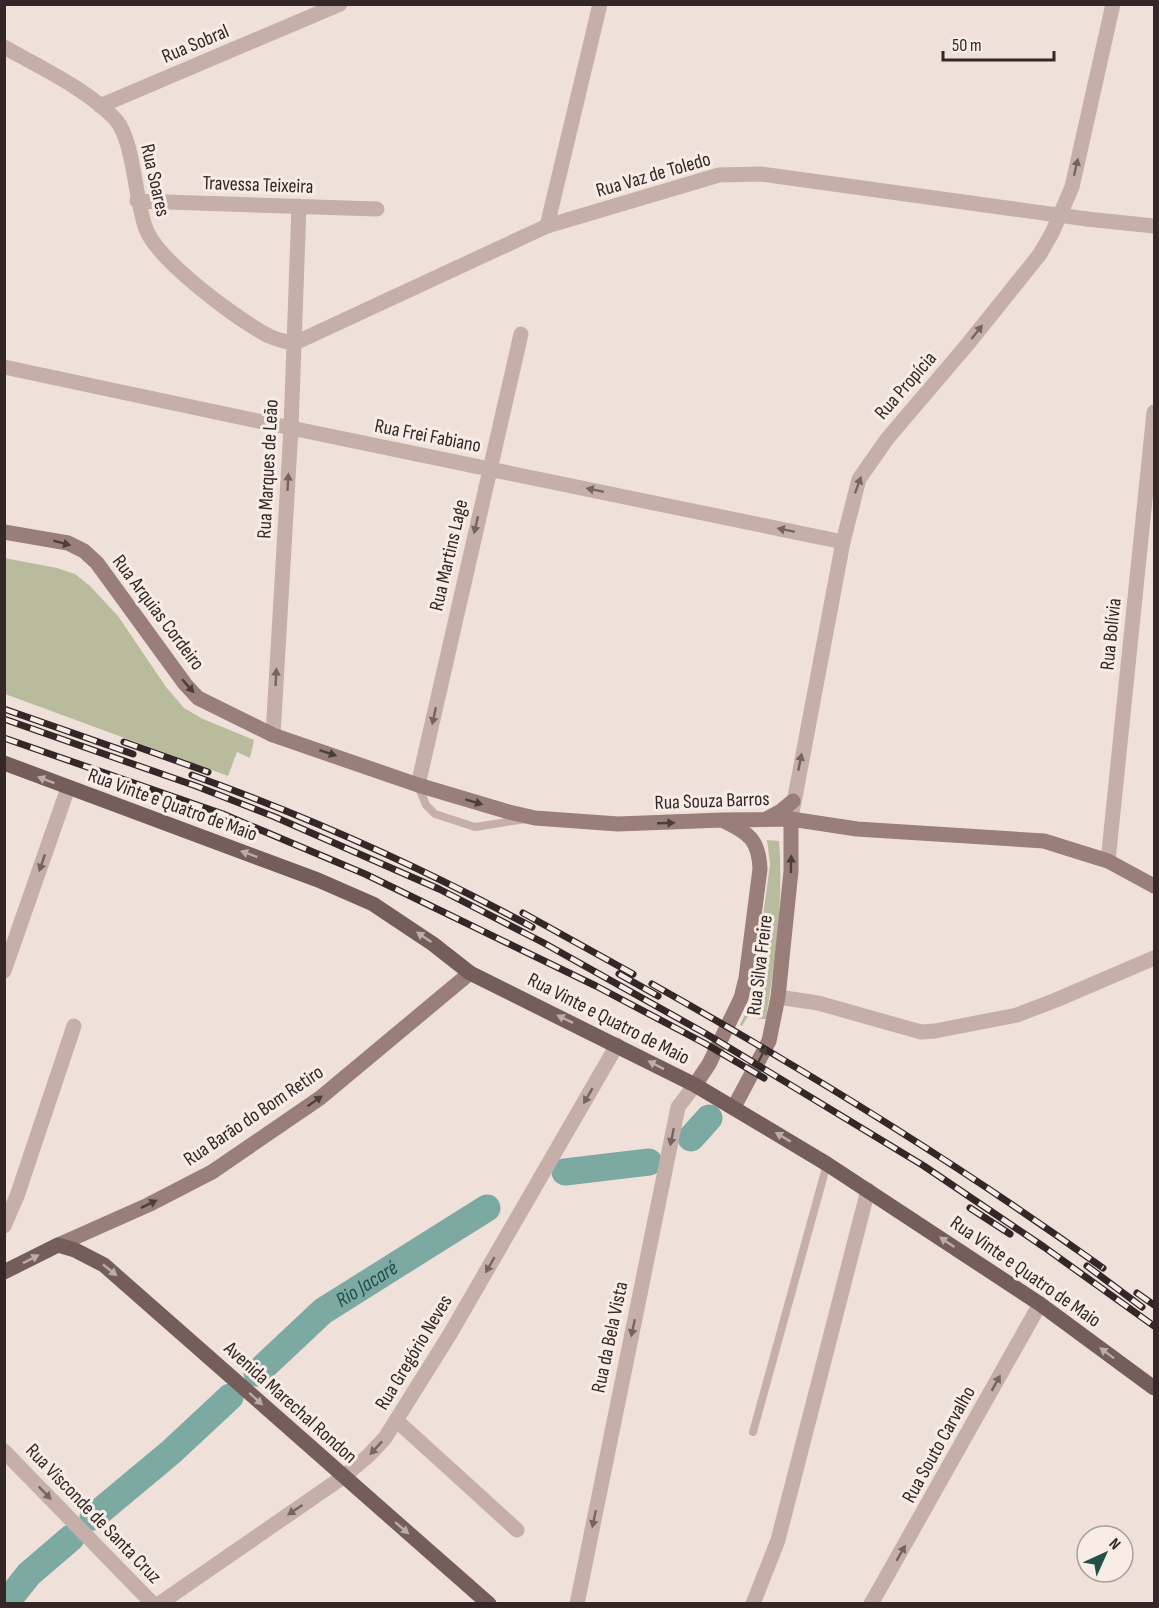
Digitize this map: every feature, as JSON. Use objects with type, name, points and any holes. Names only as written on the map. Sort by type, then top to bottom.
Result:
[{"type":"main road","name":"Rua Arquias Cordeiro","points":[[4,532],[68,543],[84,551],[97,563],[198,698],[273,735]]},
{"type":"main road","name":"Rua Souza Barros","points":[[273,735],[418,785],[535,818],[618,824],[791,819],[857,829],[1044,841],[1108,861],[1155,886]]},
{"type":"main road","name":"Rua Vinte e Quatro de Maio","points":[[4,763],[318,880],[374,904],[434,944],[470,973],[695,1085],[827,1164],[1040,1304],[1155,1388]]},
{"type":"main road","points":[[765,819],[781,811],[793,801]]},
{"type":"main road","name":"Rua Silva Freire","points":[[734,1107],[769,1041],[778,997],[791,871],[791,819]]},
{"type":"main road","name":"Rua Silva Freire","points":[[695,1085],[709,1064],[741,998],[746,978],[760,869],[759,855],[749,836],[722,820]]},
{"type":"main road","name":"Rua Barão do Bom Retiro","points":[[4,1272],[148,1205],[212,1172],[320,1098],[470,973]]},
{"type":"main road","name":"Avenida Marechal Rondon","points":[[58,1245],[75,1250],[104,1265],[489,1604]]},
{"type":"street","name":"Rua Sobral","points":[[100,106],[340,4]]},
{"type":"street","points":[[547,226],[600,4]]},
{"type":"street","name":"Rua Propícia","points":[[791,819],[843,542],[859,479],[887,439],[975,336],[1040,254],[1052,233],[1072,187],[1113,4]]},
{"type":"street","name":"Rua Soares","points":[[4,47],[75,88],[117,121],[125,140],[137,201],[152,243],[181,272],[252,326],[271,337],[295,343]]},
{"type":"street","name":"Rua Vaz de Toledo","points":[[295,343],[547,226],[719,176],[761,174],[1087,219],[1155,226]]},
{"type":"street","name":"Travessa Teixeira","points":[[137,201],[377,209]]},
{"type":"street","name":"Rua Marques de Leão","points":[[273,735],[291,428],[299,206]]},
{"type":"street","name":"Rua Martins Lage","points":[[418,785],[521,334]]},
{"type":"street","name":"Rua Frei Fabiano","points":[[4,367],[843,542]]},
{"type":"street","name":"Rua Bolívia","points":[[1108,861],[1151,472],[1155,412]]},
{"type":"street","points":[[4,971],[68,788]]},
{"type":"street","points":[[778,997],[818,1003],[921,1032],[935,1031],[1017,1015],[1155,958]]},
{"type":"street","points":[[4,1226],[17,1196],[74,1026]]},
{"type":"street","name":"Rua Gregório Neves","points":[[159,1604],[343,1477],[385,1438],[450,1334],[617,1045]]},
{"type":"street","name":"Rua da Bela Vista","points":[[577,1604],[678,1107],[695,1085]]},
{"type":"street","points":[[753,1604],[778,1540],[868,1190]]},
{"type":"street","name":"Rua Souto Carvalho","points":[[871,1604],[1040,1304]]},
{"type":"street","points":[[396,1420],[517,1530]]},
{"type":"street","name":"Rua Visconde de Santa Cruz","points":[[4,1451],[153,1604]]},
{"type":"lane","points":[[418,785],[426,805],[435,814],[475,827],[535,818]]},
{"type":"lane","points":[[753,1432],[827,1164]]},
{"type":"green space","points":[[4,558],[57,568],[75,574],[90,586],[118,616],[166,687],[184,708],[203,719],[254,740],[250,758],[237,752],[228,776],[5,694]]},
{"type":"green space","points":[[767,840],[779,841],[780,863],[778,930],[773,975],[766,1019],[759,1019],[759,1014],[751,1011],[742,1026],[740,1025],[749,1006],[757,962],[770,864]]},
{"type":"waterway","name":"Rio Jacaré","points":[[691,1138],[709,1118]]},
{"type":"waterway","name":"Rio Jacaré","points":[[565,1172],[649,1162]]},
{"type":"waterway","name":"Rio Jacaré","points":[[257,1373],[323,1311],[487,1208]]},
{"type":"waterway","name":"Rio Jacaré","points":[[93,1517],[171,1452],[230,1397]]},
{"type":"waterway","name":"Rio Jacaré","points":[[5,1604],[29,1574],[71,1538]]},
{"type":"railway","points":[[4,709],[133,754]]},
{"type":"railway","points":[[4,719],[196,786],[275,817],[439,889],[542,942],[708,1035],[924,1166],[1044,1247],[1154,1326]]},
{"type":"railway","points":[[4,738],[223,814],[365,874],[596,986],[704,1043],[764,1078]]},
{"type":"railway","points":[[124,742],[208,772]]},
{"type":"railway","points":[[192,775],[279,808],[365,845],[449,884],[532,927]]},
{"type":"railway","points":[[523,913],[633,974]]},
{"type":"railway","points":[[619,974],[658,996]]},
{"type":"railway","points":[[652,984],[767,1050],[937,1155],[1103,1268]]},
{"type":"railway","points":[[970,1208],[1010,1234]]},
{"type":"railway","points":[[1087,1266],[1142,1307]]},
{"type":"railway","points":[[1137,1293],[1154,1305]]}]
